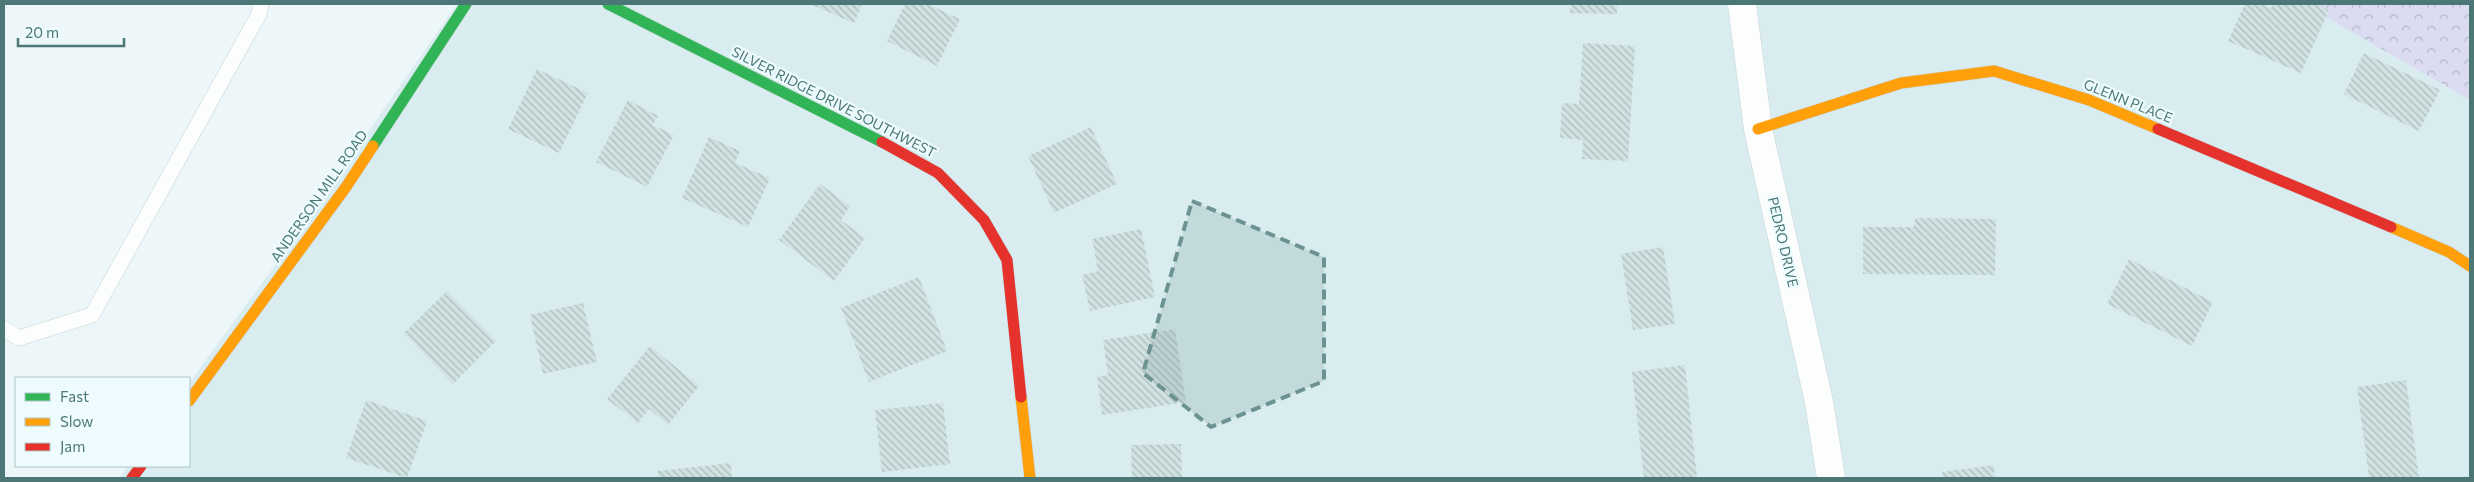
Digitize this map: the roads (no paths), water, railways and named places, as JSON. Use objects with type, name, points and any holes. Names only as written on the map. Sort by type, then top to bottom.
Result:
[{"type":"street","name":"ANDERSON MILL ROAD","points":[[190,400],[346,187],[466,4]]},
{"type":"street","name":"SILVER RIDGE DRIVE SOUTHWEST","points":[[608,4],[914,158],[938,173],[984,220],[1007,260],[1030,478]]},
{"type":"street","name":"PEDRO DRIVE","points":[[1742,4],[1758,129],[1819,402],[1831,478]]},
{"type":"street","name":"GLENN PLACE","points":[[1758,129],[1901,83],[1994,71],[2089,100],[2449,252],[2470,266]]},
{"type":"street","points":[[132,478],[140,467]]},
{"type":"lane","points":[[4,329],[19,338],[92,315],[260,14],[261,4]]}]
